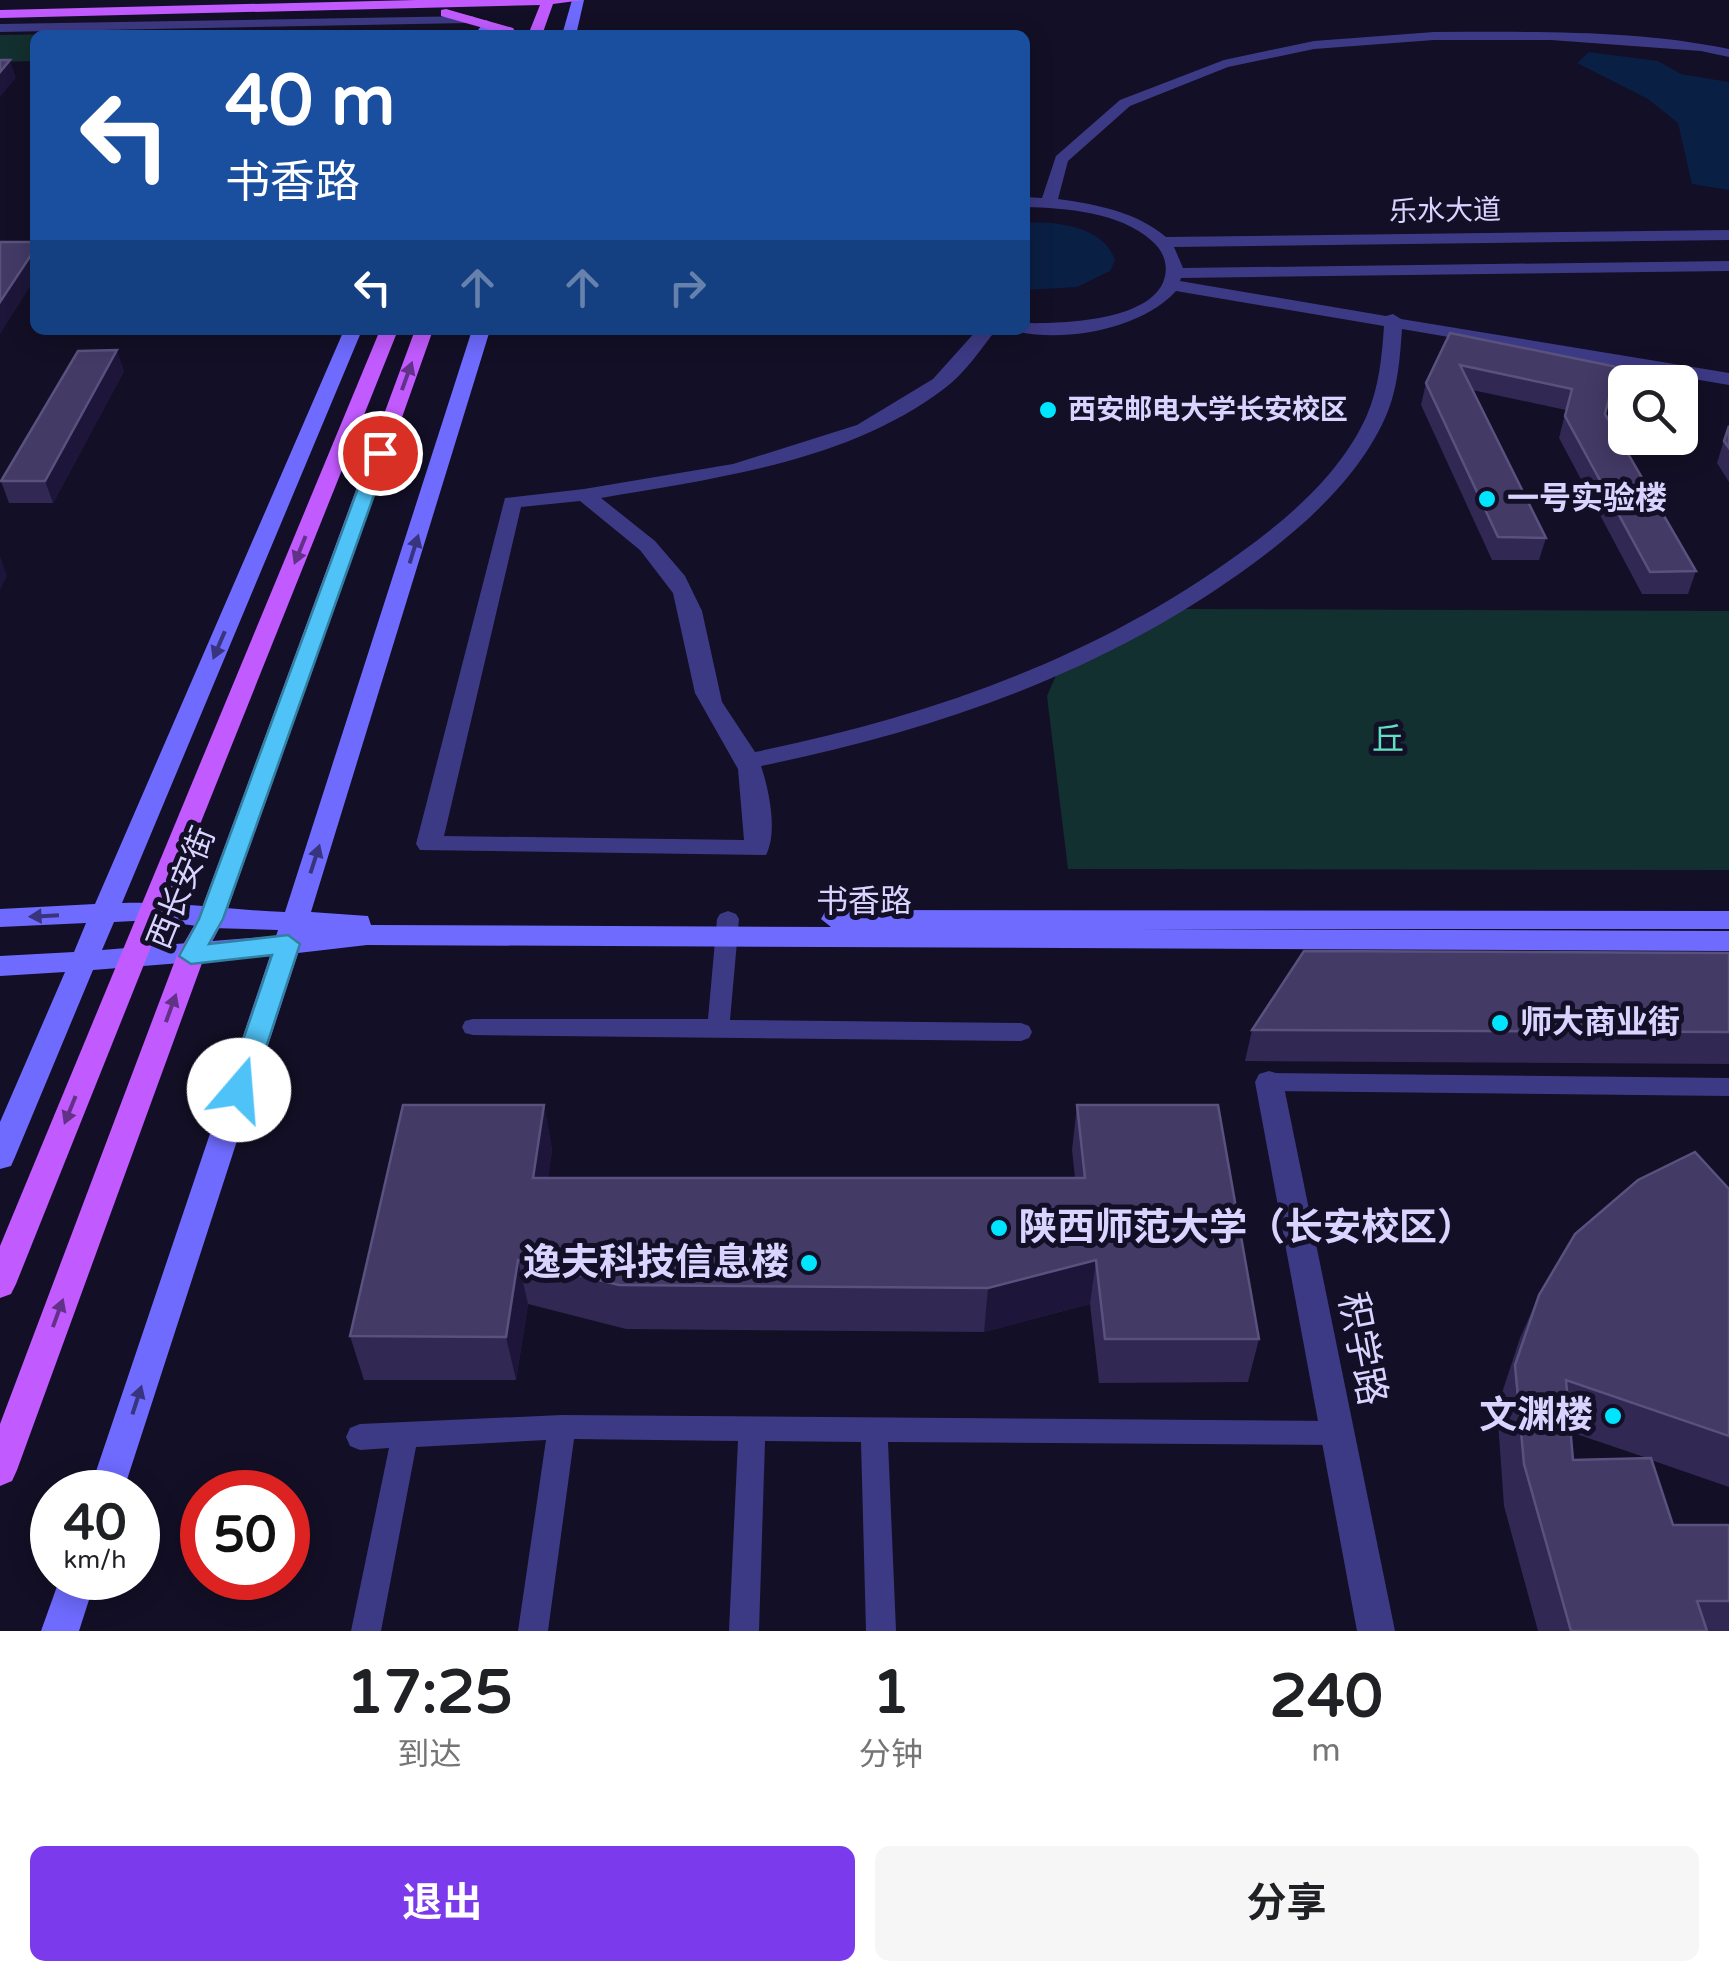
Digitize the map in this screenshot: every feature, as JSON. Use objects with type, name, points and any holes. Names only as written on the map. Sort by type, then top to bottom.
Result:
[{"type":"main road","points":[[0,1],[68,0]]},
{"type":"main road","points":[[0,14],[578,0],[570,30]]},
{"type":"main road","points":[[509,30],[520,2]]},
{"type":"main road","points":[[537,30],[548,2]]},
{"type":"main road","points":[[422,6],[468,19],[483,30]]},
{"type":"main road","points":[[0,1157],[351,335]]},
{"type":"main road","name":"西长安街","points":[[0,1284],[387,335]]},
{"type":"main road","name":"西长安街","points":[[0,1470],[191,956],[211,919],[422,335]]},
{"type":"main road","points":[[113,1470],[291,933],[479,335]]},
{"type":"main road","name":"书香路","points":[[0,918],[154,912],[291,933],[368,935],[728,928],[1729,920]]},
{"type":"main road","name":"书香路","points":[[728,928],[1729,940]]},
{"type":"main road","name":"书香路","points":[[0,966],[191,956],[291,933]]},
{"type":"main road","points":[[60,1631],[71,1600]]},
{"type":"street","points":[[0,28],[468,19]]},
{"type":"street","points":[[1049,202],[1061,158],[1125,103],[1224,64],[1314,45],[1434,36],[1552,36],[1701,47],[1729,53]]},
{"type":"street","points":[[1030,202],[1114,215],[1162,242],[1172,258],[1173,279],[1154,303],[1123,318],[1083,327],[1030,328]]},
{"type":"street","name":"乐水大道","points":[[1162,242],[1729,235]]},
{"type":"street","name":"乐水大道","points":[[1173,279],[1729,266]]},
{"type":"street","points":[[1173,279],[1729,379]]},
{"type":"street","points":[[747,761],[897,730],[1016,688],[1094,655],[1211,588],[1312,508],[1374,423],[1392,356],[1394,319]]},
{"type":"street","points":[[584,495],[647,546],[676,578],[690,606],[706,691],[718,718],[747,761],[757,798],[757,849],[429,844],[512,502],[584,495],[736,469],[864,430],[940,383],[983,335]]},
{"type":"street","name":"积学路","points":[[1269,1082],[1376,1631]]},
{"type":"lane","points":[[718,1028],[728,928]]},
{"type":"lane","points":[[473,1027],[1020,1032]]},
{"type":"lane","points":[[1269,1082],[1729,1087]]},
{"type":"lane","points":[[360,1436],[562,1428],[1338,1433]]},
{"type":"lane","points":[[533,1631],[562,1428]]},
{"type":"lane","points":[[744,1631],[752,1428]]},
{"type":"lane","points":[[874,1429],[880,1631]]},
{"type":"lane","points":[[366,1631],[405,1434]]},
{"type":"green space","points":[[0,35],[30,35],[30,61],[0,62]]},
{"type":"green space","name":"丘","points":[[1183,609],[1729,611],[1729,870],[1068,869],[1047,696],[1058,671]]},
{"type":"water","points":[[1589,52],[1658,61],[1681,74],[1729,82],[1729,190],[1692,184],[1678,123],[1648,99],[1577,63]]},
{"type":"water","points":[[1030,223],[1077,228],[1109,249],[1115,260],[1110,271],[1077,287],[1030,290]]},
{"type":"building","points":[[0,242],[30,242],[30,257],[0,302]]},
{"type":"building","points":[[1450,333],[1608,365],[1608,455],[1629,455],[1696,571],[1650,572],[1565,416],[1572,389],[1460,365],[1546,538],[1498,537],[1426,383]]},
{"type":"building","points":[[117,350],[45,481],[1,481],[78,351]]},
{"type":"building","points":[[1304,951],[1729,953],[1729,1032],[1252,1030]]},
{"type":"building","name":"逸夫科技信息楼","points":[[403,1105],[544,1105],[533,1178],[1085,1178],[1077,1105],[1218,1105],[1259,1339],[1105,1339],[1096,1260],[988,1288],[619,1285],[518,1260],[506,1337],[350,1336]]},
{"type":"building","name":"文渊楼","points":[[1695,1152],[1729,1189],[1729,1436],[1566,1380],[1573,1460],[1651,1458],[1673,1525],[1729,1525],[1729,1601],[1697,1601],[1707,1631],[1571,1631],[1524,1464],[1515,1365],[1539,1295],[1575,1234],[1638,1180]]},
{"type":"place","name":"西安邮电大学长安校区","points":[[1048,410]]},
{"type":"place","name":"一号实验楼","points":[[1487,499]]},
{"type":"place","name":"师大商业街","points":[[1500,1023]]},
{"type":"place","name":"陕西师范大学（长安校区）","points":[[999,1228]]},
{"type":"place","name":"逸夫科技信息楼","points":[[809,1263]]},
{"type":"place","name":"文渊楼","points":[[1613,1416]]},
{"type":"route","points":[[239,1090],[288,944],[191,956],[211,919],[380,453]]}]
